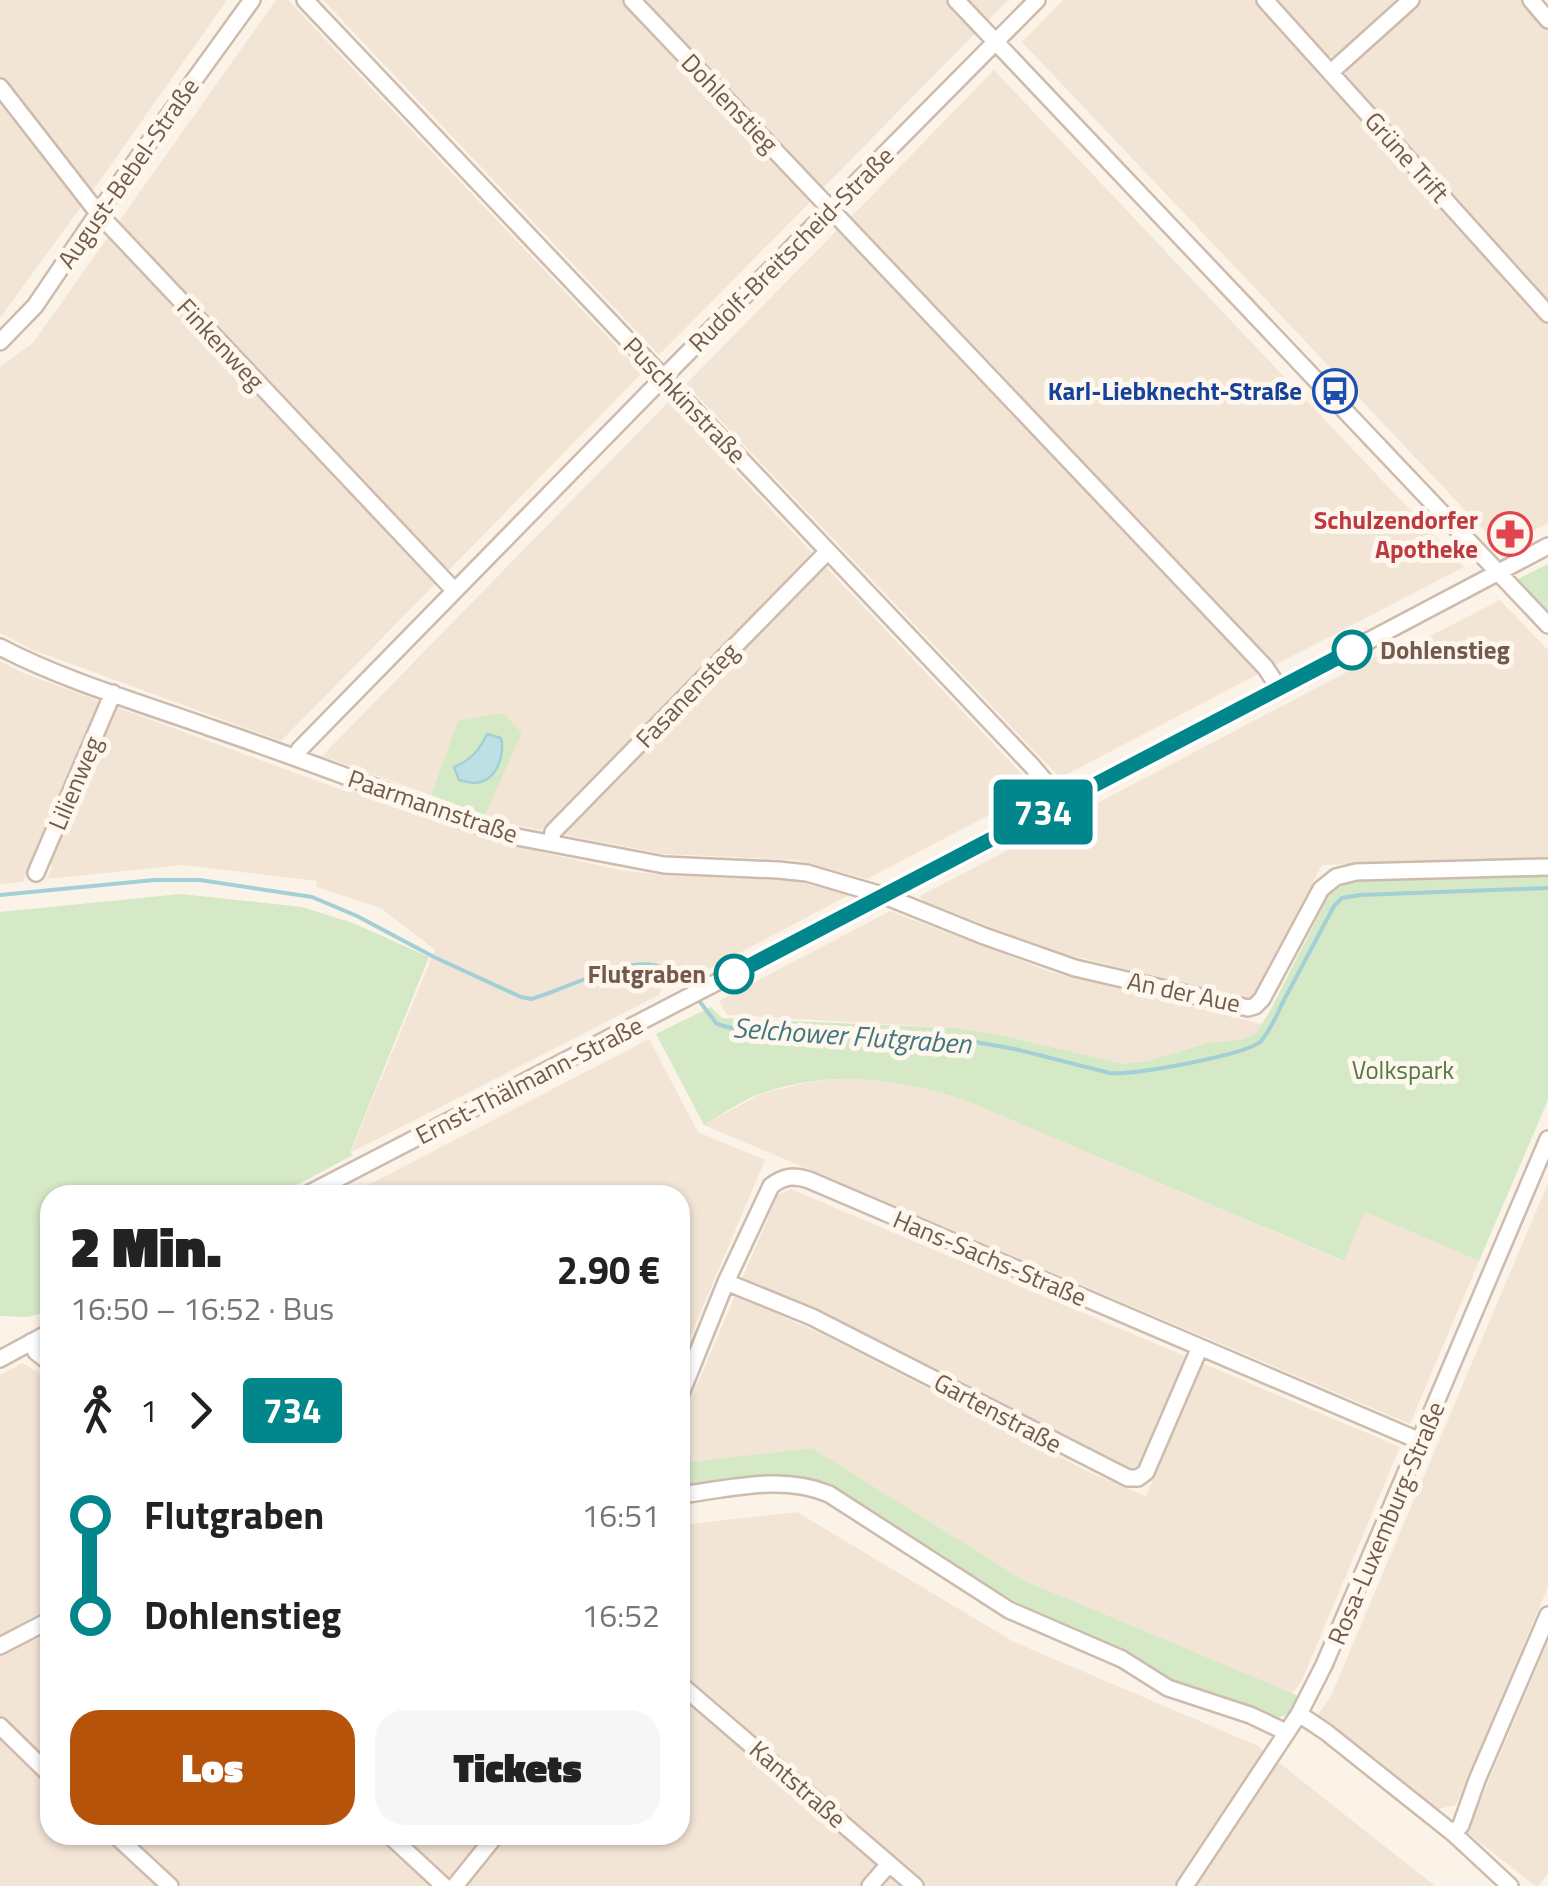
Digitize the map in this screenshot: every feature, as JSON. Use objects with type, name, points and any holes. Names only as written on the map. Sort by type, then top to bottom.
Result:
[{"type":"street","name":"August-Bebel-Straße","points":[[0,342],[35,306],[252,0]]},
{"type":"street","name":"Puschkinstraße","points":[[305,0],[1046,781],[1060,803]]},
{"type":"street","name":"Dohlenstieg","points":[[632,0],[1265,667],[1278,688]]},
{"type":"street","points":[[956,0],[1548,625]]},
{"type":"street","name":"Rudolf-Breitscheid-Straße","points":[[296,758],[454,590],[1037,0]]},
{"type":"street","name":"Grüne Trift","points":[[1266,0],[1548,314]]},
{"type":"street","points":[[1331,72],[1411,0]]},
{"type":"street","points":[[1530,0],[1548,20]]},
{"type":"street","name":"Finkenweg","points":[[0,87],[98,213],[454,590]]},
{"type":"street","name":"Ernst-Thälmann-Straße","points":[[325,1185],[1548,546]]},
{"type":"street","name":"Fasanensteg","points":[[551,843],[553,832],[828,551]]},
{"type":"street","name":"Paarmannstraße","points":[[0,647],[113,693],[494,830],[664,865],[807,873],[882,896]]},
{"type":"street","name":"Lilienweg","points":[[36,873],[113,693]]},
{"type":"street","name":"An der Aue","points":[[882,896],[1075,968],[1248,1008],[1262,1000],[1322,890],[1336,877],[1356,872],[1548,867]]},
{"type":"street","name":"Rosa-Luxemburg-Straße","points":[[1185,1886],[1299,1714],[1324,1665],[1548,1139]]},
{"type":"street","name":"Hans-Sachs-Straße","points":[[690,1371],[771,1186],[794,1176],[1420,1441]]},
{"type":"street","name":"Gartenstraße","points":[[726,1282],[812,1317],[1128,1478],[1138,1478],[1146,1472],[1200,1347]]},
{"type":"street","points":[[0,1359],[40,1337]]},
{"type":"street","points":[[31,1342],[40,1355]]},
{"type":"street","points":[[690,1494],[771,1483],[813,1488],[1009,1610],[1122,1659],[1168,1688],[1250,1714],[1286,1732]]},
{"type":"street","points":[[1454,1834],[1548,1615]]},
{"type":"street","points":[[0,1646],[40,1625]]},
{"type":"street","name":"Kantstraße","points":[[690,1692],[915,1886]]},
{"type":"street","points":[[1299,1714],[1454,1834],[1510,1886]]},
{"type":"street","points":[[0,1726],[40,1764]]},
{"type":"street","points":[[126,1845],[170,1886]]},
{"type":"street","points":[[399,1845],[444,1886]]},
{"type":"street","points":[[455,1886],[488,1845]]},
{"type":"street","points":[[870,1886],[889,1864]]},
{"type":"shaded area","points":[[0,0],[227,0],[91,193],[0,76]]},
{"type":"shaded area","points":[[276,0],[288,0],[642,373],[446,573],[117,224]]},
{"type":"shaded area","points":[[323,0],[624,0],[813,199],[659,355]]},
{"type":"shaded area","points":[[641,0],[1008,0],[821,190]]},
{"type":"shaded area","points":[[1063,0],[1257,0],[1548,324],[1548,523],[1501,548],[1022,42]]},
{"type":"shaded area","points":[[1273,0],[1401,0],[1338,57],[1323,56]]},
{"type":"shaded area","points":[[1420,0],[1524,0],[1548,28],[1548,305],[1346,80],[1346,66]]},
{"type":"shaded area","points":[[994,70],[1464,567],[1273,666],[849,219]]},
{"type":"shaded area","points":[[0,96],[83,204],[0,318]]},
{"type":"shaded area","points":[[840,227],[1262,672],[1060,778],[686,384]]},
{"type":"shaded area","points":[[110,234],[437,582],[281,741],[33,650],[0,633],[0,367],[33,343]]},
{"type":"shaded area","points":[[669,401],[815,556],[545,831],[485,815],[522,733],[458,722],[431,795],[322,756]]},
{"type":"shaded area","points":[[824,565],[1037,790],[867,879],[796,860],[664,854],[559,834]]},
{"type":"shaded area","points":[[1500,600],[1548,650],[1548,858],[1322,865],[1251,1000],[1057,952],[923,901],[920,896],[1404,642],[1407,648]]},
{"type":"shaded area","points":[[0,661],[102,702],[39,856],[33,859],[23,882],[0,884]]},
{"type":"shaded area","points":[[113,706],[350,793],[352,790],[509,845],[620,870],[795,881],[849,895],[709,969],[683,971],[669,964],[659,995],[350,1153],[435,950],[381,908],[316,887],[317,881],[183,865],[47,879],[52,867],[50,860]]},
{"type":"shaded area","points":[[890,911],[1051,972],[1262,1024],[1255,1034],[1239,1040],[1211,1042],[1123,1064],[954,1028],[727,1015],[719,1001]]},
{"type":"shaded area","points":[[649,1039],[698,1132],[765,1160],[690,1337],[690,1185],[368,1185]]},
{"type":"shaded area","points":[[891,1080],[962,1099],[1343,1261],[1365,1212],[1479,1261],[1410,1424],[704,1125],[763,1093],[810,1082]]},
{"type":"shaded area","points":[[1548,1183],[1548,1587],[1456,1805],[1438,1809],[1318,1715],[1331,1696]]},
{"type":"shaded area","points":[[791,1189],[1187,1357],[1141,1464],[1128,1470],[741,1281],[778,1195]]},
{"type":"shaded area","points":[[735,1296],[824,1335],[1091,1473],[1146,1496],[1202,1363],[1400,1447],[1302,1680],[1292,1694],[1023,1580],[812,1448],[690,1462],[690,1401]]},
{"type":"shaded area","points":[[23,1363],[40,1374],[40,1845],[690,1845],[690,1524],[797,1512],[1014,1642],[1258,1746],[1435,1886],[0,1886],[0,1375]]},
{"type":"shaded area","points":[[1548,1641],[1548,1874],[1535,1886],[1467,1832]]},
{"type":"green space","points":[[1548,564],[1548,615],[1514,581]]},
{"type":"green space","points":[[503,713],[522,733],[485,815],[431,795],[458,721]]},
{"type":"green space","name":"Volkspark","points":[[1548,875],[1548,1100],[1479,1261],[1365,1212],[1344,1261],[962,1099],[914,1086],[864,1079],[790,1085],[749,1099],[704,1125],[656,1034],[711,1007],[722,1018],[954,1028],[1123,1064],[1147,1061],[1255,1034],[1330,893],[1343,885],[1360,881]]},
{"type":"green space","points":[[181,894],[302,907],[353,923],[429,957],[350,1152],[353,1155],[297,1185],[40,1185],[40,1314],[0,1316],[0,912]]},
{"type":"green space","points":[[812,1448],[1023,1580],[1301,1697],[1291,1713],[1275,1719],[1186,1690],[1047,1619],[814,1482],[690,1489],[690,1462]]},
{"type":"water","points":[[487,734],[501,738],[498,766],[483,781],[459,780],[454,767],[474,754]]},
{"type":"waterway","name":"Selchower Flutgraben","points":[[0,895],[154,880],[200,880],[312,897],[521,997],[531,999],[615,969],[648,964],[664,969],[691,990]]},
{"type":"waterway","name":"Selchower Flutgraben","points":[[697,998],[717,1024],[731,1028],[953,1038],[1110,1073],[1140,1071],[1187,1064],[1260,1042],[1342,898],[1548,888]]},
{"type":"bus line","name":"734","points":[[734,974],[1352,650]]},
{"type":"place","name":"Karl-Liebknecht-Straße","points":[[1335,391]]},
{"type":"place","name":"Schulzendorfer Apotheke","points":[[1510,534]]},
{"type":"place","name":"Dohlenstieg","points":[[1352,650]]},
{"type":"place","name":"Flutgraben","points":[[734,974]]}]
